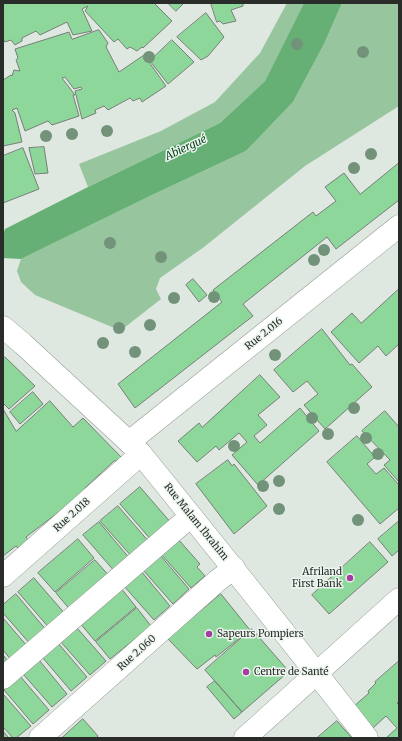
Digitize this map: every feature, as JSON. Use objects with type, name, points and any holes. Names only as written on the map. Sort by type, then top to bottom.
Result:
[{"type":"street","name":"Rue 2.016","points":[[135,448],[399,226]]},
{"type":"street","name":"Rue Malam Ibrahim","points":[[3,327],[135,448],[234,568],[317,672],[367,738]]},
{"type":"street","name":"Rue 2.018","points":[[3,576],[135,448]]},
{"type":"street","points":[[3,678],[191,516]]},
{"type":"street","name":"Rue 2.060","points":[[40,738],[234,568]]},
{"type":"street","points":[[245,738],[399,599]]},
{"type":"shaded area","points":[[287,3],[304,3],[265,81],[220,123],[88,187],[79,164],[161,131],[215,102],[260,53]]},
{"type":"shaded area","points":[[342,3],[399,3],[399,106],[305,166],[204,247],[160,278],[156,289],[161,299],[124,328],[112,327],[35,295],[21,282],[17,271],[21,259],[246,151],[293,102],[324,44]]},
{"type":"water","name":"Abiergué","points":[[304,3],[342,3],[324,44],[293,102],[246,151],[21,259],[3,258],[3,235],[5,229],[220,123],[265,81]]},
{"type":"building","points":[[3,3],[156,3],[155,4],[172,21],[143,48],[142,47],[137,51],[130,47],[127,49],[118,39],[114,42],[85,11],[88,6],[82,9],[92,31],[73,35],[67,22],[40,35],[36,31],[22,38],[22,41],[15,45],[11,40],[5,42],[3,39]]},
{"type":"building","points":[[168,3],[184,3],[176,11]]},
{"type":"building","points":[[211,3],[243,3],[243,6],[231,10],[236,21],[223,24],[220,21],[217,22]]},
{"type":"building","points":[[206,13],[224,37],[208,56],[201,60],[177,37]]},
{"type":"building","points":[[99,30],[108,43],[106,47],[119,72],[144,55],[166,86],[142,102],[140,98],[133,101],[130,98],[108,110],[104,106],[95,110],[96,113],[82,119],[75,91],[82,89],[81,87],[74,89],[65,77],[62,78],[75,95],[73,95],[79,116],[52,125],[48,121],[25,131],[17,108],[12,110],[15,113],[22,142],[3,146],[3,80],[11,75],[12,76],[14,70],[20,71],[16,60],[18,58],[15,49],[69,32],[72,39]]},
{"type":"building","points":[[172,40],[194,62],[168,84],[150,61]]},
{"type":"building","points":[[44,147],[48,173],[35,174],[29,148]]},
{"type":"building","points":[[23,148],[39,189],[3,203],[3,156]]},
{"type":"building","points":[[399,163],[399,200],[336,249],[327,237],[243,304],[253,316],[135,408],[118,384],[222,302],[213,290],[313,212],[316,216],[336,201],[325,187],[344,173],[360,194]]},
{"type":"building","points":[[193,279],[207,295],[199,302],[186,285]]},
{"type":"building","points":[[399,289],[399,344],[386,356],[378,346],[359,363],[331,332],[352,313],[361,323]]},
{"type":"building","points":[[322,329],[350,365],[352,364],[372,387],[325,429],[304,405],[318,394],[307,381],[293,392],[274,370]]},
{"type":"building","points":[[5,357],[35,386],[9,409],[3,403],[3,359]]},
{"type":"building","points":[[260,375],[280,397],[258,415],[267,425],[254,436],[260,443],[300,408],[319,431],[258,485],[232,455],[247,442],[239,433],[219,450],[216,446],[197,462],[178,441],[199,423],[202,427]]},
{"type":"building","points":[[33,392],[43,404],[20,424],[10,412]]},
{"type":"building","points":[[50,401],[73,427],[83,418],[123,459],[114,461],[85,488],[85,492],[26,537],[28,540],[18,548],[16,546],[3,556],[3,409],[16,431]]},
{"type":"building","points":[[385,411],[399,427],[399,482],[384,465],[390,460],[362,431]]},
{"type":"building","points":[[357,436],[375,457],[367,464],[376,474],[384,468],[399,485],[399,508],[380,524],[327,462]]},
{"type":"building","points":[[228,460],[232,466],[234,464],[267,506],[234,534],[196,484]]},
{"type":"building","points":[[140,487],[172,524],[152,541],[120,504]]},
{"type":"building","points":[[118,506],[150,543],[133,558],[100,521]]},
{"type":"building","points":[[399,521],[399,550],[392,556],[378,539]]},
{"type":"building","points":[[99,522],[131,560],[116,573],[83,535]]},
{"type":"building","points":[[78,539],[94,558],[55,592],[38,573]]},
{"type":"building","points":[[178,539],[200,564],[197,567],[205,576],[191,588],[161,554]]},
{"type":"building","name":"Afriland First Bank","points":[[370,542],[388,562],[329,614],[312,595]]},
{"type":"building","points":[[160,555],[189,589],[173,604],[143,570]]},
{"type":"building","points":[[95,560],[111,578],[72,612],[56,593]]},
{"type":"building","points":[[141,571],[170,606],[154,620],[124,586]]},
{"type":"building","points":[[34,578],[66,615],[50,629],[18,592]]},
{"type":"building","points":[[121,588],[136,607],[95,641],[79,622]]},
{"type":"building","points":[[16,594],[47,631],[31,645],[3,613],[3,605]]},
{"type":"building","name":"Sapeurs Pompiers","points":[[221,594],[250,630],[216,657],[215,655],[197,669],[168,639]]},
{"type":"building","points":[[137,608],[151,626],[110,659],[96,642]]},
{"type":"building","points":[[3,618],[28,647],[12,661],[3,650]]},
{"type":"building","points":[[77,628],[106,661],[90,675],[60,641]]},
{"type":"building","name":"Centre de Santé","points":[[252,629],[285,667],[286,674],[242,712],[205,670]]},
{"type":"building","points":[[58,643],[87,677],[71,691],[42,657]]},
{"type":"building","points":[[3,655],[10,663],[3,669]]},
{"type":"building","points":[[39,660],[67,694],[52,707],[23,674]]},
{"type":"building","points":[[399,661],[399,701],[397,703],[399,705],[399,738],[386,738],[397,728],[386,716],[373,728],[353,707],[369,693],[368,691],[376,683],[375,682]]},
{"type":"building","points":[[20,676],[49,710],[33,724],[4,690]]},
{"type":"building","points":[[215,681],[242,712],[234,719],[207,687]]},
{"type":"building","points":[[3,694],[31,726],[16,738],[13,738],[3,727]]},
{"type":"building","points":[[83,719],[98,736],[96,738],[62,738]]},
{"type":"building","points":[[337,721],[352,738],[317,738]]},
{"type":"building","points":[[3,731],[9,738],[3,738]]},
{"type":"place","name":"Afriland First Bank","points":[[350,578]]},
{"type":"place","name":"Sapeurs Pompiers","points":[[209,634]]},
{"type":"place","name":"Centre de Santé","points":[[246,672]]}]
